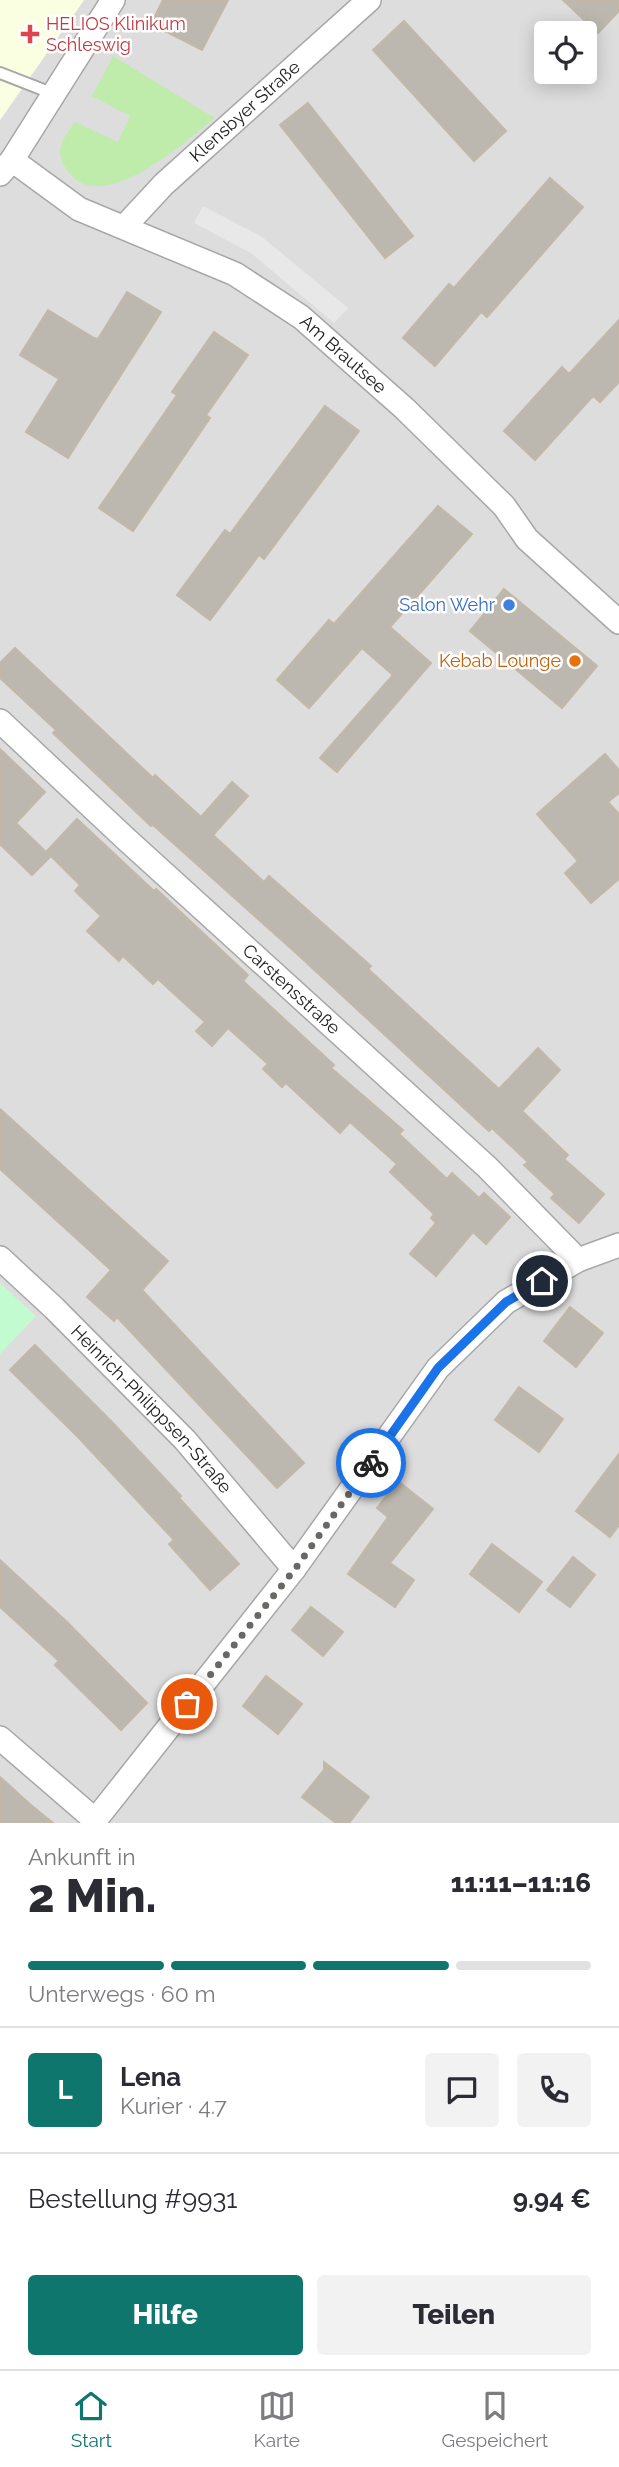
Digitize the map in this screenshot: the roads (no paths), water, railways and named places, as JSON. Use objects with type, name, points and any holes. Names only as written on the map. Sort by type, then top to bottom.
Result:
[{"type":"street","points":[[6,167],[113,0]]},
{"type":"street","name":"Klensbyer Straße","points":[[125,226],[164,184],[369,0]]},
{"type":"street","name":"Am Brautsee","points":[[6,167],[79,209],[235,274],[301,317],[404,408],[504,506],[527,539],[619,622]]},
{"type":"street","name":"Carstensstraße","points":[[0,721],[487,1167],[578,1260]]},
{"type":"street","points":[[0,1738],[94,1822],[295,1569],[438,1368],[506,1302],[578,1260],[619,1245]]},
{"type":"street","name":"Heinrich-Philippsen-Straße","points":[[0,1258],[54,1308],[185,1440],[295,1569]]},
{"type":"lane","points":[[0,73],[54,94]]},
{"type":"place","name":"HELIOS Klinikum Schleswig","points":[[30,34]]},
{"type":"place","name":"Salon Wehr","points":[[509,605]]},
{"type":"place","name":"Kebab Lounge","points":[[575,661]]}]
